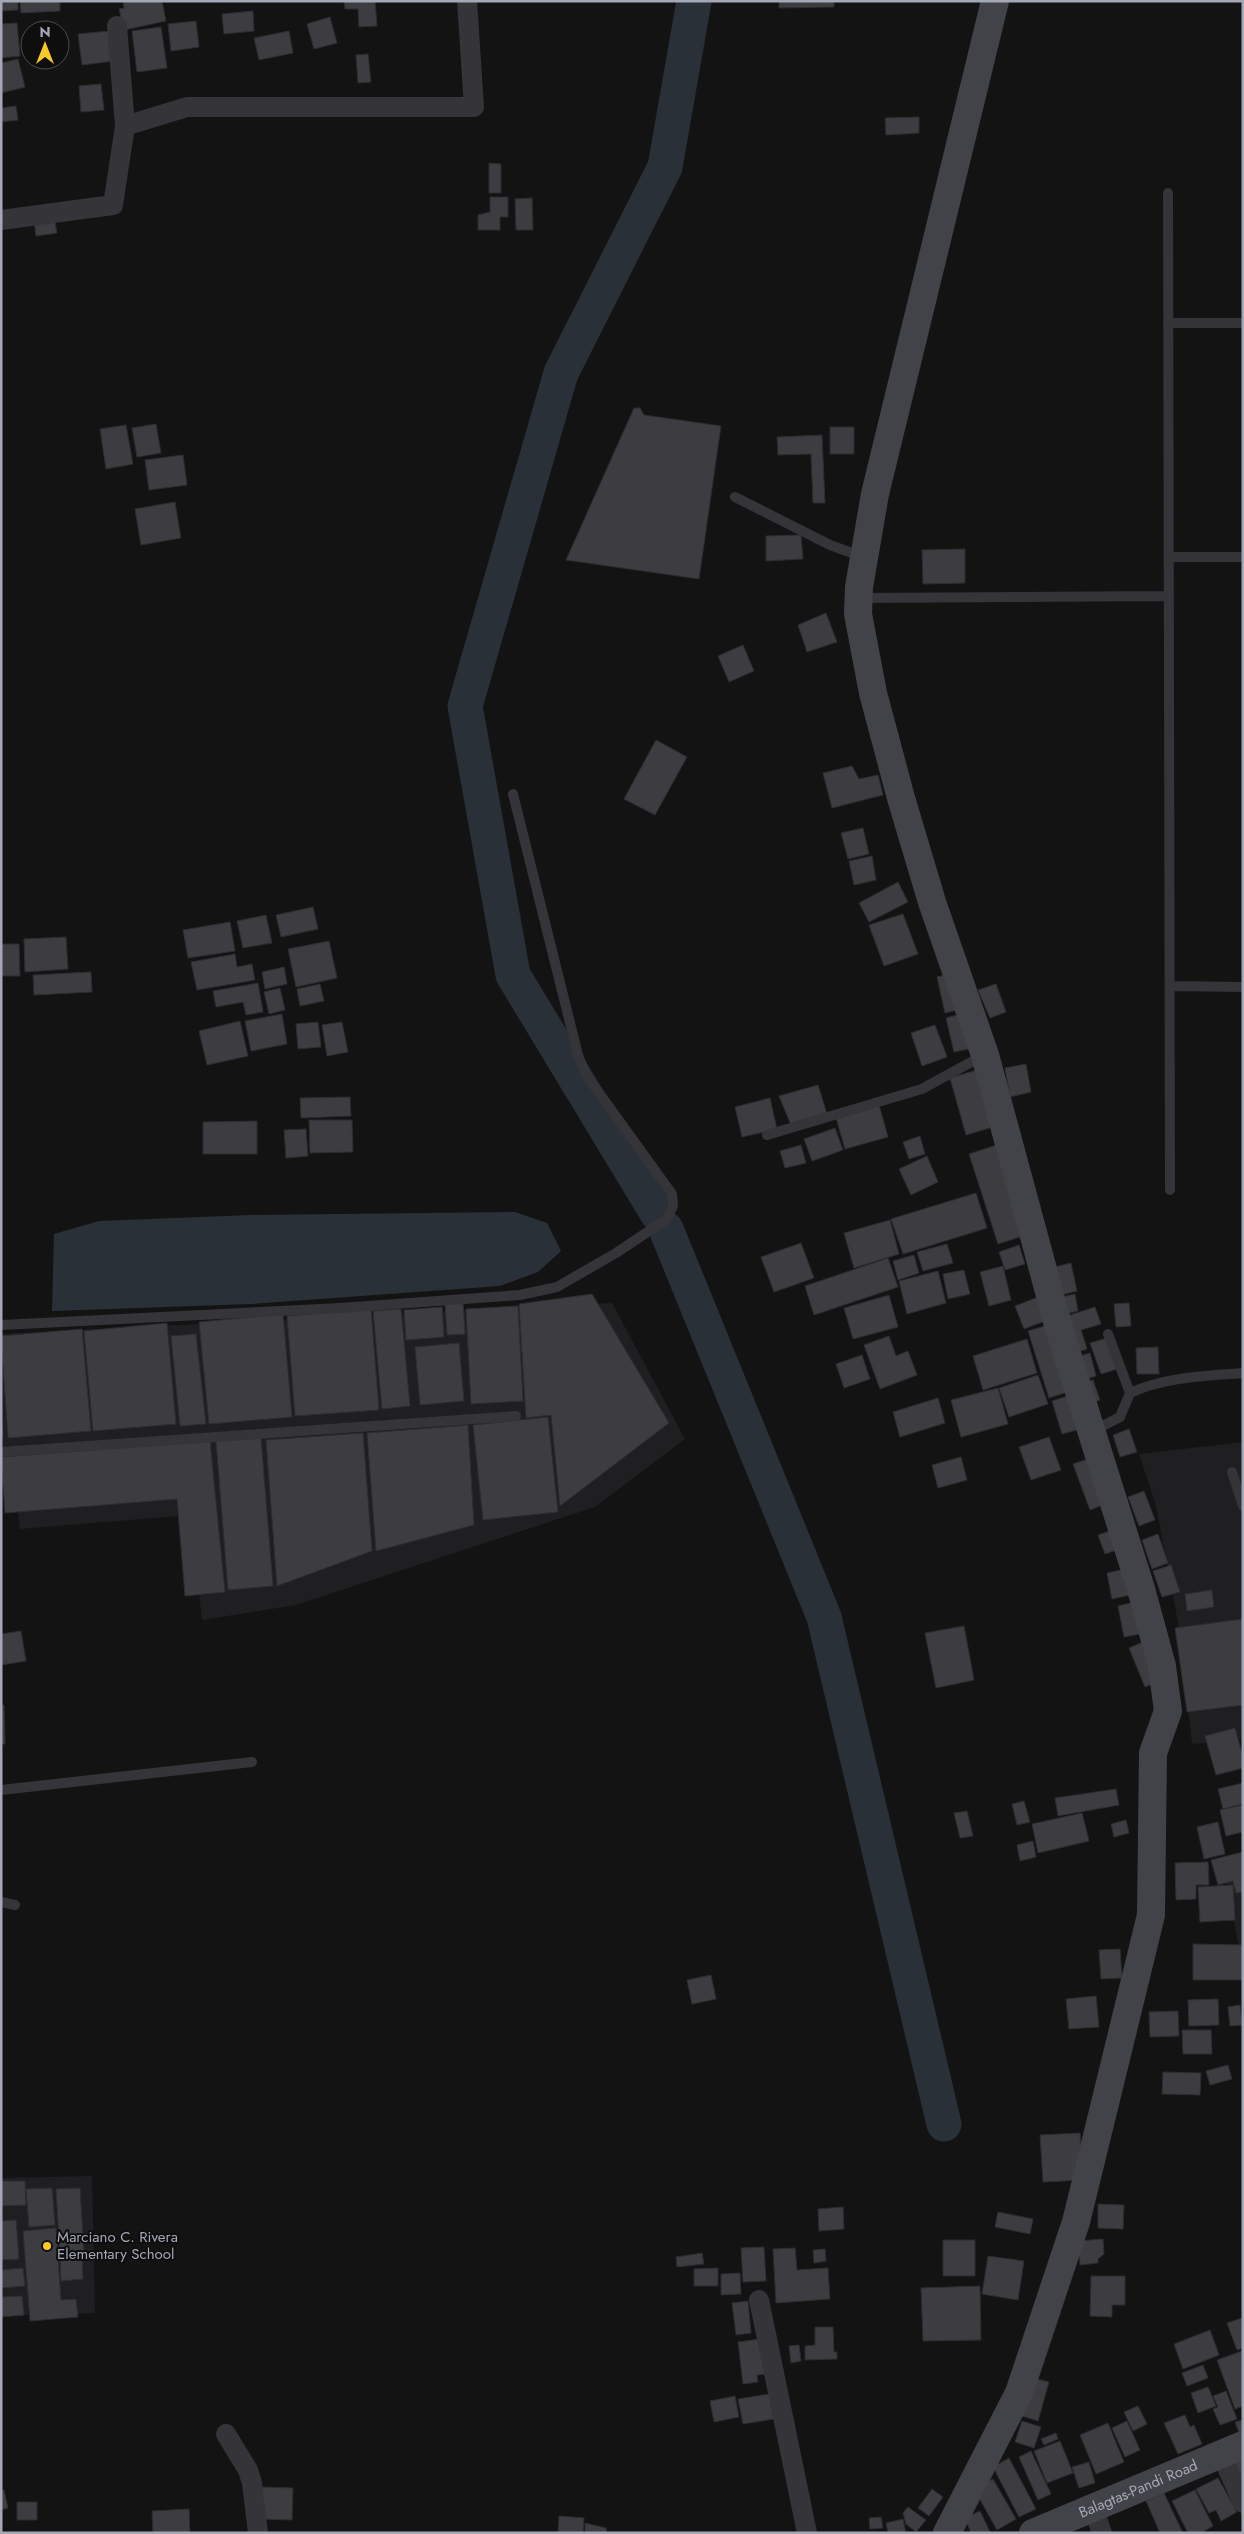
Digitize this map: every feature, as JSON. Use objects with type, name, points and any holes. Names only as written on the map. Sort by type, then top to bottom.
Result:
[{"type":"street","points":[[125,126],[187,107],[474,107],[467,1]]},
{"type":"street","points":[[947,2533],[1019,2394],[1074,2231],[1151,1915],[1153,1753],[1168,1711],[1162,1666],[1141,1589],[1058,1325],[985,1054],[932,902],[901,798],[873,693],[858,614],[858,598],[875,494],[995,1]]},
{"type":"street","points":[[1,220],[113,205],[125,126],[117,26]]},
{"type":"street","points":[[759,2300],[806,2533]]},
{"type":"street","points":[[226,2434],[248,2470],[252,2483],[258,2533]]},
{"type":"street","points":[[1232,2450],[1243,2503]]},
{"type":"street","name":"Balagtas-Pandi Road","points":[[1032,2533],[1232,2450]]},
{"type":"street","points":[[1093,2508],[1102,2533]]},
{"type":"lane","points":[[1168,193],[1170,1190]]},
{"type":"lane","points":[[1168,323],[1243,323]]},
{"type":"lane","points":[[736,497],[830,545],[864,558]]},
{"type":"lane","points":[[1168,557],[1243,557]]},
{"type":"lane","points":[[858,598],[1168,596]]},
{"type":"lane","points":[[1,1325],[340,1308],[520,1296],[558,1286],[616,1253],[667,1219],[673,1206],[672,1194],[586,1075],[578,1055],[514,794]]},
{"type":"lane","points":[[1170,986],[1243,987]]},
{"type":"lane","points":[[767,1135],[922,1089],[985,1054]]},
{"type":"lane","points":[[1092,1432],[1120,1417],[1130,1393],[1108,1334]]},
{"type":"lane","points":[[1130,1393],[1144,1387],[1194,1376],[1243,1374]]},
{"type":"lane","points":[[1,1452],[516,1416]]},
{"type":"lane","points":[[1232,1472],[1243,1506]]},
{"type":"lane","points":[[1,1790],[252,1762]]},
{"type":"lane","points":[[1,1902],[15,1906]]},
{"type":"shaded area","points":[[515,1212],[547,1223],[561,1251],[538,1272],[500,1286],[252,1304],[52,1311],[54,1234],[99,1221],[251,1215]]},
{"type":"shaded area","points":[[612,1303],[685,1439],[595,1507],[296,1605],[202,1620],[190,1515],[20,1529],[15,1489],[1,1489],[1,1334]]},
{"type":"shaded area","points":[[1243,1442],[1243,1739],[1192,1744],[1179,1628],[1156,1506],[1139,1454]]},
{"type":"shaded area","points":[[1243,1873],[1243,1952],[1240,1952],[1225,1879]]},
{"type":"shaded area","name":"Marciano C. Rivera Elementary School","points":[[92,2176],[95,2313],[1,2316],[1,2178]]},
{"type":"building","points":[[1,1],[18,1],[18,10],[1,11]]},
{"type":"building","points":[[20,1],[60,1],[60,11],[21,13]]},
{"type":"building","points":[[123,1],[162,1],[166,21],[124,30],[119,9],[124,8]]},
{"type":"building","points":[[344,1],[375,1],[377,26],[359,27],[358,9],[345,9]]},
{"type":"building","points":[[779,1],[834,1],[834,7],[779,8]]},
{"type":"building","points":[[253,11],[254,31],[224,34],[222,14]]},
{"type":"building","points":[[330,17],[337,43],[314,49],[307,24]]},
{"type":"building","points":[[196,21],[199,47],[171,51],[168,24]]},
{"type":"building","points":[[17,23],[20,56],[1,58],[1,24]]},
{"type":"building","points":[[161,27],[167,68],[137,72],[132,31]]},
{"type":"building","points":[[110,31],[114,61],[82,65],[78,34]]},
{"type":"building","points":[[289,31],[293,53],[259,60],[254,38]]},
{"type":"building","points":[[368,54],[371,82],[358,83],[356,55]]},
{"type":"building","points":[[18,59],[25,87],[1,93],[1,63]]},
{"type":"building","points":[[101,84],[104,110],[81,112],[79,86]]},
{"type":"building","points":[[16,106],[18,120],[1,122],[1,108]]},
{"type":"building","points":[[919,117],[919,133],[886,135],[885,118]]},
{"type":"building","points":[[489,163],[501,164],[501,193],[489,193]]},
{"type":"building","points":[[490,197],[508,197],[508,217],[500,217],[500,230],[478,230],[478,215],[490,212]]},
{"type":"building","points":[[532,198],[533,230],[516,230],[515,199]]},
{"type":"building","points":[[54,217],[57,233],[36,236],[34,221]]},
{"type":"building","points":[[634,408],[640,408],[644,415],[721,426],[699,579],[566,560]]},
{"type":"building","points":[[156,424],[161,453],[137,457],[132,428]]},
{"type":"building","points":[[126,425],[133,464],[106,469],[100,429]]},
{"type":"building","points":[[830,427],[854,427],[854,454],[830,454]]},
{"type":"building","points":[[822,435],[825,503],[813,503],[811,454],[778,455],[777,437]]},
{"type":"building","points":[[183,455],[187,485],[149,490],[145,460]]},
{"type":"building","points":[[175,502],[181,538],[141,545],[135,509]]},
{"type":"building","points":[[801,535],[803,559],[766,561],[766,536]]},
{"type":"building","points":[[965,549],[965,583],[923,584],[922,550]]},
{"type":"building","points":[[826,613],[837,642],[807,652],[798,625]]},
{"type":"building","points":[[743,645],[754,671],[729,682],[718,656]]},
{"type":"building","points":[[656,740],[687,757],[655,815],[624,799]]},
{"type":"building","points":[[852,766],[859,779],[878,775],[883,795],[832,808],[823,773]]},
{"type":"building","points":[[863,828],[869,854],[848,859],[841,833]]},
{"type":"building","points":[[872,856],[876,880],[854,885],[849,861]]},
{"type":"building","points":[[898,882],[908,902],[869,922],[859,903]]},
{"type":"building","points":[[313,907],[318,929],[281,937],[276,915]]},
{"type":"building","points":[[903,914],[918,954],[884,966],[869,925]]},
{"type":"building","points":[[266,915],[272,943],[243,948],[237,921]]},
{"type":"building","points":[[230,922],[235,951],[188,958],[183,930]]},
{"type":"building","points":[[66,937],[68,969],[25,972],[24,939]]},
{"type":"building","points":[[329,941],[337,978],[296,987],[288,949]]},
{"type":"building","points":[[1,944],[19,944],[20,976],[1,976]]},
{"type":"building","points":[[235,954],[237,967],[252,964],[255,980],[197,990],[191,962]]},
{"type":"building","points":[[284,967],[287,984],[265,989],[262,972]]},
{"type":"building","points":[[91,972],[92,992],[34,995],[33,975]]},
{"type":"building","points":[[953,973],[961,1009],[945,1013],[937,977]]},
{"type":"building","points":[[258,983],[263,1012],[246,1015],[243,1002],[216,1007],[213,991]]},
{"type":"building","points":[[320,984],[324,1001],[300,1006],[297,989]]},
{"type":"building","points":[[996,984],[1006,1012],[990,1018],[978,990]]},
{"type":"building","points":[[280,988],[285,1010],[269,1014],[264,992]]},
{"type":"building","points":[[965,1013],[973,1048],[954,1052],[946,1018]]},
{"type":"building","points":[[282,1014],[287,1044],[251,1051],[245,1021]]},
{"type":"building","points":[[240,1021],[248,1056],[207,1065],[199,1031]]},
{"type":"building","points":[[318,1022],[321,1047],[298,1049],[296,1024]]},
{"type":"building","points":[[342,1022],[348,1052],[327,1056],[322,1025]]},
{"type":"building","points":[[935,1025],[947,1057],[922,1066],[911,1033]]},
{"type":"building","points":[[1026,1064],[1031,1092],[1010,1097],[1005,1068]]},
{"type":"building","points":[[977,1070],[993,1127],[966,1135],[950,1078]]},
{"type":"building","points":[[818,1085],[827,1114],[791,1125],[779,1096]]},
{"type":"building","points":[[350,1097],[351,1116],[301,1118],[300,1098]]},
{"type":"building","points":[[770,1098],[777,1129],[742,1137],[735,1107]]},
{"type":"building","points":[[879,1105],[888,1137],[845,1149],[836,1118]]},
{"type":"building","points":[[309,1120],[352,1120],[353,1152],[310,1153]]},
{"type":"building","points":[[257,1121],[257,1154],[203,1154],[203,1122]]},
{"type":"building","points":[[835,1128],[843,1150],[812,1161],[804,1139]]},
{"type":"building","points":[[306,1129],[308,1156],[286,1158],[284,1130]]},
{"type":"building","points":[[920,1136],[925,1154],[909,1159],[903,1142]]},
{"type":"building","points":[[1000,1144],[1029,1234],[998,1244],[969,1154]]},
{"type":"building","points":[[801,1145],[806,1163],[785,1168],[780,1151]]},
{"type":"building","points":[[927,1156],[938,1182],[911,1195],[899,1169]]},
{"type":"building","points":[[976,1193],[987,1228],[903,1254],[891,1219]]},
{"type":"building","points":[[890,1220],[899,1254],[854,1268],[844,1233]]},
{"type":"building","points":[[801,1243],[814,1278],[774,1292],[761,1257]]},
{"type":"building","points":[[947,1244],[953,1263],[923,1271],[917,1252]]},
{"type":"building","points":[[1019,1245],[1025,1264],[1005,1270],[999,1252]]},
{"type":"building","points":[[914,1255],[919,1273],[898,1280],[893,1261]]},
{"type":"building","points":[[888,1258],[898,1287],[814,1315],[805,1286]]},
{"type":"building","points":[[1071,1263],[1077,1291],[1057,1296],[1050,1268]]},
{"type":"building","points":[[1003,1266],[1011,1300],[989,1306],[980,1272]]},
{"type":"building","points":[[964,1270],[970,1294],[948,1299],[943,1274]]},
{"type":"building","points":[[938,1271],[946,1303],[907,1314],[899,1281]]},
{"type":"building","points":[[592,1294],[669,1423],[560,1506],[551,1415],[526,1418],[519,1304]]},
{"type":"building","points":[[1075,1294],[1078,1311],[1062,1315],[1058,1298]]},
{"type":"building","points":[[889,1295],[898,1327],[853,1339],[844,1308]]},
{"type":"building","points":[[1041,1296],[1050,1319],[1024,1329],[1015,1306]]},
{"type":"building","points":[[463,1303],[465,1334],[447,1335],[445,1304]]},
{"type":"building","points":[[1129,1303],[1131,1326],[1116,1327],[1114,1304]]},
{"type":"building","points":[[518,1306],[523,1401],[471,1404],[466,1309]]},
{"type":"building","points":[[442,1307],[444,1337],[406,1340],[404,1310]]},
{"type":"building","points":[[1095,1307],[1101,1324],[1081,1330],[1087,1349],[1075,1353],[1064,1317]]},
{"type":"building","points":[[371,1309],[379,1410],[295,1416],[287,1316]]},
{"type":"building","points":[[401,1309],[410,1406],[382,1409],[373,1311]]},
{"type":"building","points":[[283,1314],[292,1417],[209,1424],[199,1322]]},
{"type":"building","points":[[167,1323],[176,1424],[93,1431],[84,1331]]},
{"type":"building","points":[[1052,1324],[1074,1390],[1049,1398],[1028,1331]]},
{"type":"building","points":[[82,1329],[91,1431],[8,1438],[1,1336]]},
{"type":"building","points":[[196,1334],[206,1424],[180,1426],[171,1336]]},
{"type":"building","points":[[889,1336],[896,1356],[908,1351],[917,1375],[880,1389],[864,1345]]},
{"type":"building","points":[[1107,1338],[1117,1369],[1101,1374],[1090,1343]]},
{"type":"building","points":[[1027,1339],[1037,1373],[983,1390],[973,1356]]},
{"type":"building","points":[[459,1343],[464,1401],[420,1405],[415,1347]]},
{"type":"building","points":[[1158,1347],[1159,1374],[1137,1374],[1136,1348]]},
{"type":"building","points":[[1090,1353],[1096,1376],[1083,1380],[1076,1357]]},
{"type":"building","points":[[862,1355],[870,1379],[844,1388],[836,1364]]},
{"type":"building","points":[[1038,1375],[1048,1404],[1009,1417],[999,1388]]},
{"type":"building","points":[[1093,1380],[1100,1400],[1089,1404],[1082,1383]]},
{"type":"building","points":[[998,1388],[1008,1424],[961,1437],[951,1400]]},
{"type":"building","points":[[1074,1394],[1084,1428],[1062,1434],[1052,1401]]},
{"type":"building","points":[[938,1398],[945,1423],[900,1437],[893,1412]]},
{"type":"building","points":[[1,1408],[3,1437],[1,1437]]},
{"type":"building","points":[[548,1417],[558,1512],[483,1520],[473,1425]]},
{"type":"building","points":[[468,1425],[474,1525],[376,1551],[367,1433]]},
{"type":"building","points":[[1129,1429],[1137,1452],[1120,1457],[1113,1435]]},
{"type":"building","points":[[363,1433],[372,1551],[277,1586],[266,1440]]},
{"type":"building","points":[[1049,1437],[1061,1470],[1031,1480],[1019,1447]]},
{"type":"building","points":[[261,1438],[273,1586],[228,1590],[216,1441]]},
{"type":"building","points":[[210,1441],[225,1592],[185,1596],[177,1499],[5,1513],[1,1457]]},
{"type":"building","points":[[961,1457],[967,1480],[938,1488],[932,1465]]},
{"type":"building","points":[[1088,1459],[1105,1504],[1090,1510],[1073,1464]]},
{"type":"building","points":[[1144,1491],[1155,1520],[1139,1526],[1128,1497]]},
{"type":"building","points":[[1116,1529],[1122,1548],[1105,1554],[1098,1535]]},
{"type":"building","points":[[1158,1534],[1168,1563],[1152,1569],[1142,1540]]},
{"type":"building","points":[[1171,1565],[1180,1592],[1162,1597],[1153,1571]]},
{"type":"building","points":[[1130,1568],[1135,1594],[1112,1599],[1107,1573]]},
{"type":"building","points":[[1212,1590],[1214,1607],[1187,1611],[1185,1594]]},
{"type":"building","points":[[1139,1601],[1146,1633],[1124,1637],[1118,1606]]},
{"type":"building","points":[[1243,1619],[1243,1705],[1187,1712],[1175,1628]]},
{"type":"building","points":[[964,1626],[974,1680],[936,1688],[925,1633]]},
{"type":"building","points":[[21,1631],[26,1661],[1,1665],[1,1634]]},
{"type":"building","points":[[1143,1642],[1159,1682],[1145,1687],[1129,1648]]},
{"type":"building","points":[[1,1705],[4,1705],[5,1744],[1,1744]]},
{"type":"building","points":[[1235,1728],[1243,1757],[1243,1768],[1216,1775],[1205,1736]]},
{"type":"building","points":[[1243,1783],[1243,1804],[1223,1809],[1218,1789]]},
{"type":"building","points":[[1116,1789],[1119,1805],[1058,1816],[1055,1798]]},
{"type":"building","points":[[1024,1801],[1030,1822],[1017,1825],[1012,1804]]},
{"type":"building","points":[[1243,1805],[1243,1832],[1226,1836],[1220,1810]]},
{"type":"building","points":[[967,1811],[973,1836],[960,1838],[954,1813]]},
{"type":"building","points":[[1082,1813],[1089,1841],[1038,1853],[1032,1824]]},
{"type":"building","points":[[1126,1820],[1129,1833],[1114,1837],[1111,1824]]},
{"type":"building","points":[[1218,1822],[1225,1854],[1204,1859],[1197,1827]]},
{"type":"building","points":[[1033,1841],[1036,1857],[1020,1861],[1017,1845]]},
{"type":"building","points":[[1243,1852],[1243,1892],[1236,1893],[1233,1881],[1218,1885],[1211,1860]]},
{"type":"building","points":[[1208,1862],[1209,1885],[1196,1885],[1196,1899],[1176,1900],[1175,1863]]},
{"type":"building","points":[[1233,1885],[1235,1920],[1200,1922],[1198,1887]]},
{"type":"building","points":[[1193,1944],[1243,1945],[1243,1980],[1193,1980]]},
{"type":"building","points":[[1120,1949],[1122,1978],[1101,1979],[1099,1950]]},
{"type":"building","points":[[711,1975],[716,1999],[692,2004],[687,1980]]},
{"type":"building","points":[[1096,1996],[1099,2027],[1069,2029],[1066,1999]]},
{"type":"building","points":[[1218,1999],[1219,2025],[1189,2026],[1188,2000]]},
{"type":"building","points":[[1240,2005],[1242,2025],[1230,2026],[1228,2007]]},
{"type":"building","points":[[1178,2011],[1179,2036],[1150,2037],[1149,2012]]},
{"type":"building","points":[[1182,2030],[1211,2030],[1212,2054],[1183,2054]]},
{"type":"building","points":[[1228,2065],[1232,2079],[1210,2085],[1206,2071]]},
{"type":"building","points":[[1163,2072],[1201,2073],[1200,2095],[1162,2094]]},
{"type":"building","points":[[1080,2133],[1082,2180],[1043,2182],[1040,2135]]},
{"type":"building","points":[[1,2181],[25,2181],[26,2205],[1,2206]]},
{"type":"building","points":[[52,2188],[55,2225],[29,2227],[26,2189]]},
{"type":"building","points":[[80,2188],[84,2254],[60,2255],[56,2189]]},
{"type":"building","points":[[1098,2204],[1124,2205],[1123,2229],[1098,2228]]},
{"type":"building","points":[[843,2207],[844,2229],[819,2231],[818,2209]]},
{"type":"building","points":[[998,2212],[1033,2219],[1030,2234],[995,2227]]},
{"type":"building","points":[[16,2220],[19,2259],[1,2260],[1,2221]]},
{"type":"building","points":[[56,2228],[61,2300],[76,2299],[78,2317],[30,2321],[23,2231]]},
{"type":"building","points":[[1103,2239],[1104,2254],[1098,2259],[1098,2263],[1080,2265],[1078,2241]]},
{"type":"building","points":[[943,2240],[975,2240],[975,2276],[943,2276]]},
{"type":"building","points":[[764,2247],[766,2281],[743,2282],[741,2248]]},
{"type":"building","points":[[795,2248],[797,2270],[828,2268],[830,2299],[776,2303],[773,2249]]},
{"type":"building","points":[[825,2249],[826,2261],[814,2263],[813,2250]]},
{"type":"building","points":[[702,2253],[704,2264],[677,2267],[676,2257]]},
{"type":"building","points":[[988,2256],[1024,2261],[1018,2300],[982,2294]]},
{"type":"building","points":[[82,2257],[83,2279],[61,2281],[60,2258]]},
{"type":"building","points":[[23,2268],[25,2286],[1,2288],[1,2270]]},
{"type":"building","points":[[718,2268],[718,2286],[694,2286],[694,2269]]},
{"type":"building","points":[[740,2273],[741,2294],[721,2295],[721,2274]]},
{"type":"building","points":[[1091,2276],[1125,2276],[1125,2305],[1112,2305],[1112,2317],[1090,2316]]},
{"type":"building","points":[[980,2286],[981,2340],[923,2341],[921,2288]]},
{"type":"building","points":[[22,2296],[24,2315],[1,2317],[1,2297]]},
{"type":"building","points":[[748,2301],[751,2333],[736,2335],[732,2303]]},
{"type":"building","points":[[1242,2318],[1243,2348],[1237,2350],[1227,2323]]},
{"type":"building","points":[[815,2327],[833,2327],[834,2352],[837,2352],[837,2359],[805,2360],[805,2346],[815,2345]]},
{"type":"building","points":[[1210,2330],[1219,2355],[1183,2369],[1174,2344]]},
{"type":"building","points":[[760,2339],[765,2374],[757,2375],[758,2382],[743,2384],[738,2342]]},
{"type":"building","points":[[799,2345],[801,2361],[791,2363],[789,2346]]},
{"type":"building","points":[[1242,2351],[1243,2406],[1235,2409],[1217,2360]]},
{"type":"building","points":[[1203,2365],[1208,2378],[1187,2386],[1182,2373]]},
{"type":"building","points":[[1033,2378],[1049,2382],[1038,2421],[1022,2416]]},
{"type":"building","points":[[1208,2387],[1216,2406],[1198,2413],[1191,2393]]},
{"type":"building","points":[[1226,2391],[1237,2419],[1220,2425],[1213,2409],[1218,2407],[1213,2396]]},
{"type":"building","points":[[769,2394],[774,2419],[743,2424],[738,2399]]},
{"type":"building","points":[[735,2396],[739,2417],[714,2422],[710,2401]]},
{"type":"building","points":[[1138,2406],[1147,2424],[1133,2431],[1124,2412]]},
{"type":"building","points":[[1185,2415],[1190,2427],[1194,2425],[1202,2444],[1178,2454],[1164,2423]]},
{"type":"building","points":[[1243,2420],[1243,2434],[1240,2435],[1235,2422]]},
{"type":"building","points":[[1022,2421],[1041,2427],[1034,2448],[1015,2442]]},
{"type":"building","points":[[1127,2421],[1140,2450],[1125,2457],[1112,2428]]},
{"type":"building","points":[[1108,2423],[1124,2462],[1096,2474],[1080,2435]]},
{"type":"building","points":[[1056,2433],[1058,2439],[1044,2445],[1041,2439]]},
{"type":"building","points":[[1060,2441],[1073,2473],[1047,2483],[1034,2451]]},
{"type":"building","points":[[1243,2448],[1243,2485],[1227,2454]]},
{"type":"building","points":[[1031,2451],[1051,2494],[1038,2500],[1019,2457]]},
{"type":"building","points":[[1009,2458],[1036,2509],[1019,2517],[993,2467]]},
{"type":"building","points":[[1089,2462],[1095,2483],[1079,2488],[1072,2467]]},
{"type":"building","points":[[1218,2478],[1237,2512],[1221,2521],[1216,2510],[1209,2513],[1196,2489]]},
{"type":"building","points":[[993,2479],[1016,2519],[997,2530],[974,2489]]},
{"type":"building","points":[[260,2487],[293,2488],[292,2520],[259,2519]]},
{"type":"building","points":[[932,2489],[943,2497],[929,2516],[918,2508]]},
{"type":"building","points":[[1,2490],[4,2490],[8,2508],[1,2510]]},
{"type":"building","points":[[1195,2490],[1213,2526],[1201,2533],[1188,2533],[1172,2501]]},
{"type":"building","points":[[1164,2493],[1183,2533],[1160,2533],[1146,2501]]},
{"type":"building","points":[[17,2502],[37,2502],[37,2520],[17,2520]]},
{"type":"building","points":[[908,2507],[926,2520],[916,2532],[906,2524],[903,2513]]},
{"type":"building","points":[[189,2509],[190,2533],[153,2533],[152,2511]]},
{"type":"building","points":[[980,2511],[990,2532],[971,2533],[965,2518]]},
{"type":"building","points":[[559,2516],[584,2518],[583,2533],[558,2533]]},
{"type":"building","points":[[881,2517],[883,2528],[870,2529],[869,2518]]},
{"type":"building","points":[[903,2519],[906,2533],[888,2533],[886,2523]]},
{"type":"building","points":[[585,2523],[606,2528],[607,2533],[585,2533]]},
{"type":"waterway","points":[[657,1213],[513,975],[465,706],[561,373],[665,167],[694,1]]},
{"type":"waterway","points":[[666,1229],[824,1617],[944,2124]]},
{"type":"place","name":"Marciano C. Rivera Elementary School","points":[[47,2246]]}]
